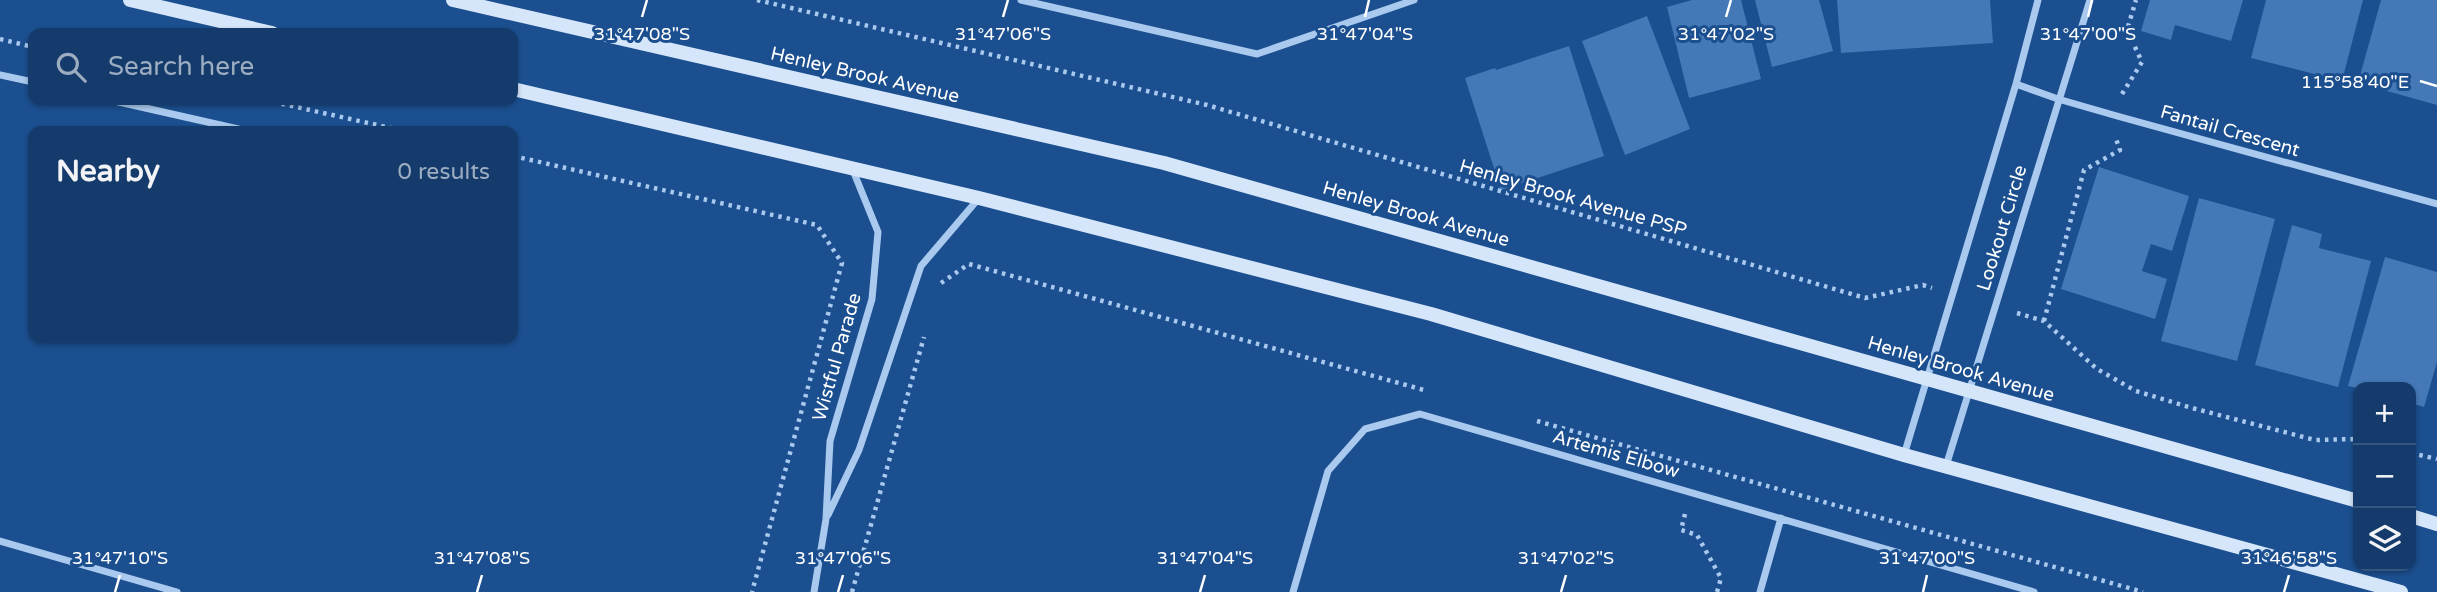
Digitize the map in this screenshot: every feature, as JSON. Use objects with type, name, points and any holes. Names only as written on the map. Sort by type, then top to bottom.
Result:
[{"type":"main road","points":[[130,0],[250,28]]},
{"type":"main road","name":"Henley Brook Avenue","points":[[453,0],[1164,163],[2353,500]]},
{"type":"main road","points":[[518,90],[979,198],[1431,314],[1904,455],[2401,592]]},
{"type":"main road","points":[[2416,518],[2437,524]]},
{"type":"street","points":[[1021,0],[1257,54],[1414,0]]},
{"type":"street","name":"Lookout Circle","points":[[1904,455],[2016,84],[2038,0]]},
{"type":"street","name":"Lookout Circle","points":[[1946,466],[2090,0]]},
{"type":"street","points":[[0,75],[28,81]]},
{"type":"street","name":"Fantail Crescent","points":[[2016,84],[2117,116],[2437,204]]},
{"type":"street","points":[[132,105],[225,126]]},
{"type":"street","name":"Wistful Parade","points":[[814,592],[826,519],[830,441],[872,299],[878,232],[852,167]]},
{"type":"street","name":"Wistful Parade","points":[[826,519],[859,450],[921,266],[979,198]]},
{"type":"street","name":"Artemis Elbow","points":[[1293,592],[1328,471],[1365,429],[1419,414],[2034,592]]},
{"type":"street","points":[[1760,592],[1782,518]]},
{"type":"street","points":[[0,541],[177,592]]},
{"type":"path","name":"Henley Brook Avenue PSP","points":[[757,0],[1207,105],[1866,298],[1923,285],[1952,294]]},
{"type":"path","points":[[2044,321],[2084,170],[2120,150],[2113,130],[2123,90],[2142,62],[2127,30],[2136,0]]},
{"type":"path","points":[[0,39],[28,46]]},
{"type":"path","points":[[287,105],[382,126]]},
{"type":"path","points":[[518,157],[817,225],[842,263],[752,592]]},
{"type":"path","points":[[1995,306],[2044,321],[2097,369],[2136,391],[2315,440],[2353,439]]},
{"type":"path","points":[[2416,454],[2437,459]]},
{"type":"path","points":[[1699,466],[1681,530],[1697,535],[1721,578],[1717,592]]},
{"type":"building","points":[[1692,0],[1741,0],[1761,79],[1689,98],[1667,7]]},
{"type":"building","points":[[1755,0],[1819,0],[1833,51],[1772,67]]},
{"type":"building","points":[[1837,0],[1990,0],[1993,43],[1841,53]]},
{"type":"building","points":[[2150,0],[2243,0],[2231,41],[2175,25],[2171,40],[2141,31]]},
{"type":"building","points":[[2266,0],[2363,0],[2342,81],[2251,58]]},
{"type":"building","points":[[2381,0],[2437,0],[2437,105],[2358,83]]},
{"type":"building","points":[[1647,16],[1690,129],[1625,155],[1582,41]]},
{"type":"building","points":[[1569,46],[1604,156],[1501,190],[1465,78]]},
{"type":"building","points":[[2099,167],[2189,196],[2172,251],[2151,244],[2142,271],[2167,279],[2155,319],[2061,289]]},
{"type":"building","points":[[2199,198],[2275,219],[2237,361],[2161,341]]},
{"type":"building","points":[[2292,225],[2322,234],[2319,248],[2371,261],[2338,387],[2255,365]]},
{"type":"building","points":[[2385,257],[2437,272],[2437,362],[2424,407],[2416,405],[2416,382],[2353,382],[2353,387],[2348,386]]}]
